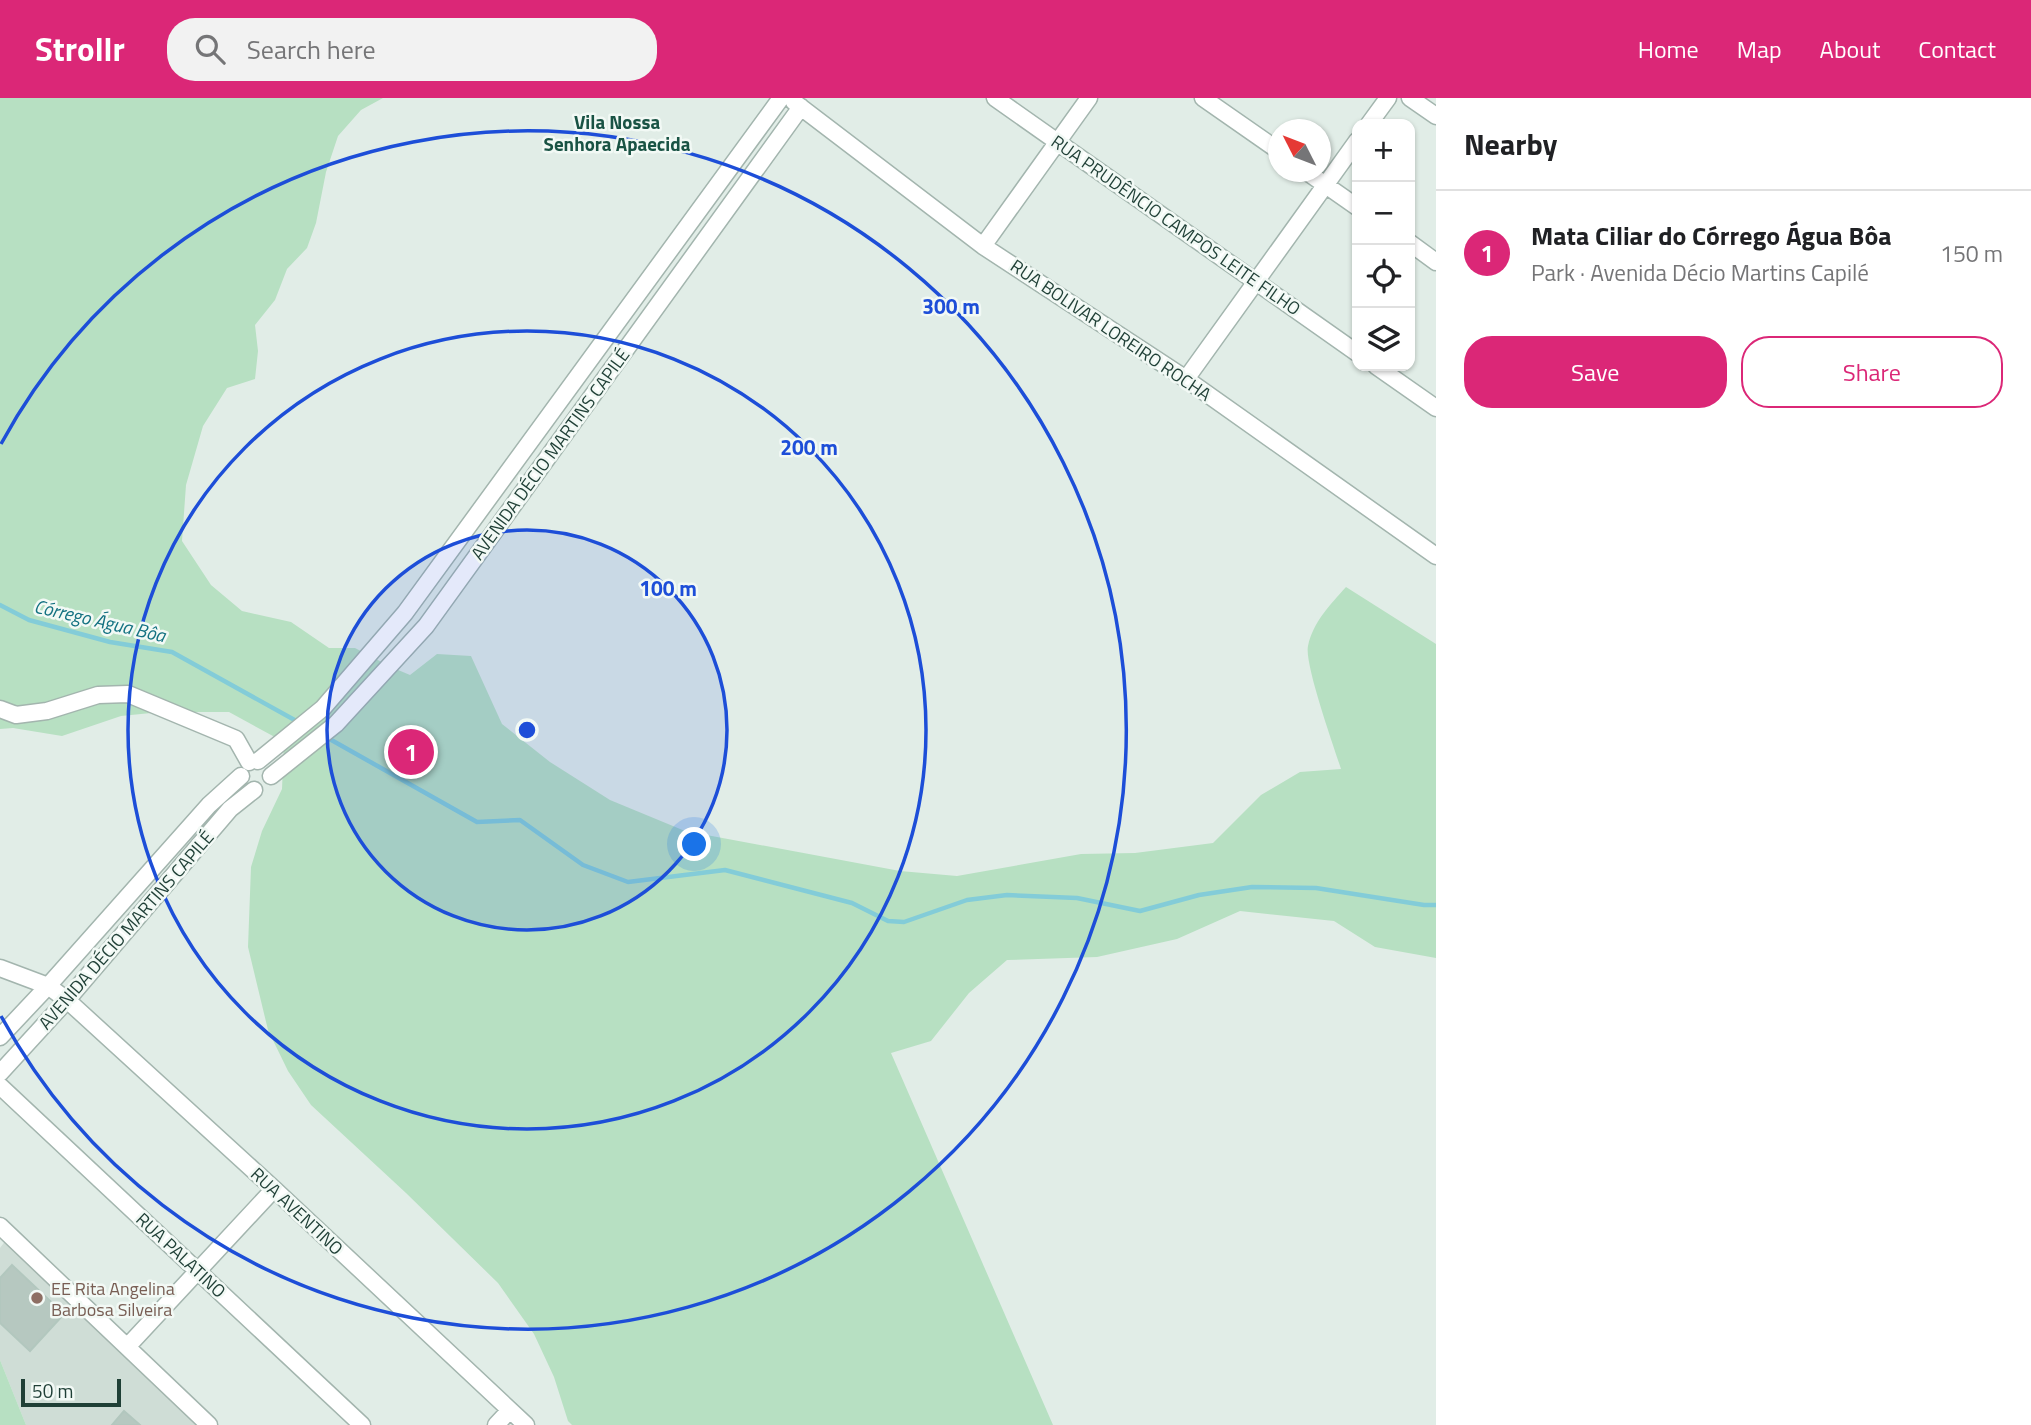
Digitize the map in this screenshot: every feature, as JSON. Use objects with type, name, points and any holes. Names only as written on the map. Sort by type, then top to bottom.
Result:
[{"type":"street","name":"RUA PRUDÊNCIO CAMPOS LEITE FILHO","points":[[995,98],[1352,349]]},
{"type":"street","points":[[983,246],[1089,98]]},
{"type":"street","points":[[1203,98],[1268,143]]},
{"type":"street","points":[[1373,119],[1388,98]]},
{"type":"street","points":[[1410,98],[1436,116]]},
{"type":"street","name":"RUA BOLIVAR LOREIRO ROCHA","points":[[791,100],[983,246],[1186,379],[1436,556]]},
{"type":"street","name":"AVENIDA DÉCIO MARTINS CAPILÉ","points":[[0,1037],[209,805],[250,766],[323,708],[405,613],[791,100]]},
{"type":"street","name":"AVENIDA DÉCIO MARTINS CAPILÉ","points":[[0,1073],[67,1000],[230,809],[254,790],[262,789],[271,776],[327,730],[426,626],[791,100]]},
{"type":"street","points":[[1186,379],[1352,148]]},
{"type":"street","points":[[1323,182],[1352,202]]},
{"type":"street","points":[[1413,245],[1436,262]]},
{"type":"street","points":[[1383,371],[1436,408]]},
{"type":"street","points":[[0,709],[16,715],[47,711],[98,695],[128,694],[236,738],[250,766],[245,786],[254,790]]},
{"type":"street","points":[[250,766],[268,767],[271,776]]},
{"type":"street","name":"RUA AVENTINO","points":[[0,968],[48,986],[67,1000],[526,1425]]},
{"type":"street","name":"RUA PALATINO","points":[[0,1086],[358,1424]]},
{"type":"street","points":[[127,1347],[274,1189]]},
{"type":"street","points":[[0,1226],[209,1425]]},
{"type":"street","points":[[496,1425],[510,1410]]},
{"type":"shaded area","name":"EE Rita Angelina Barbosa Silveira","points":[[9,1236],[208,1425],[26,1425],[0,1360],[0,1248]]},
{"type":"green space","points":[[0,98],[383,98],[361,110],[338,136],[307,248],[287,269],[275,300],[255,325],[258,351],[255,379],[227,388],[203,426],[186,485],[182,541],[211,585],[242,611],[291,622],[329,648],[355,648],[410,675],[437,654],[471,656],[502,724],[550,762],[610,800],[685,831],[900,871],[957,876],[1081,854],[1135,853],[1213,843],[1261,795],[1300,772],[1341,769],[1310,669],[1308,646],[1318,622],[1346,587],[1436,644],[1436,958],[1375,947],[1334,921],[1240,911],[1177,939],[1097,957],[1007,960],[969,993],[931,1041],[891,1053],[1053,1425],[572,1425],[568,1421],[554,1377],[534,1334],[498,1283],[311,1105],[288,1071],[268,1030],[248,947],[251,867],[262,831],[282,789],[284,742],[229,712],[161,712],[121,716],[62,736],[13,728],[0,729]]},
{"type":"green space","points":[[0,1360],[26,1425],[0,1425]]},
{"type":"building","points":[[12,1265],[64,1314],[30,1351],[0,1323],[0,1278]]},
{"type":"building","points":[[124,1411],[140,1425],[112,1425]]},
{"type":"waterway","name":"Córrego Água Bôa","points":[[0,605],[29,620],[110,642],[172,652],[300,723]]},
{"type":"waterway","points":[[326,737],[477,822],[520,820],[583,865],[628,882],[725,870],[852,903],[888,921],[904,922],[967,900],[1007,895],[1077,898],[1140,911],[1199,895],[1252,887],[1316,888],[1436,905]]},
{"type":"place","name":"Mata Ciliar do Córrego Água Bôa","points":[[411,752]]},
{"type":"place","name":"EE Rita Angelina Barbosa Silveira","points":[[37,1298]]},
{"type":"district","name":"Vila Nossa Senhora Apaecida","points":[[617,132]]}]
